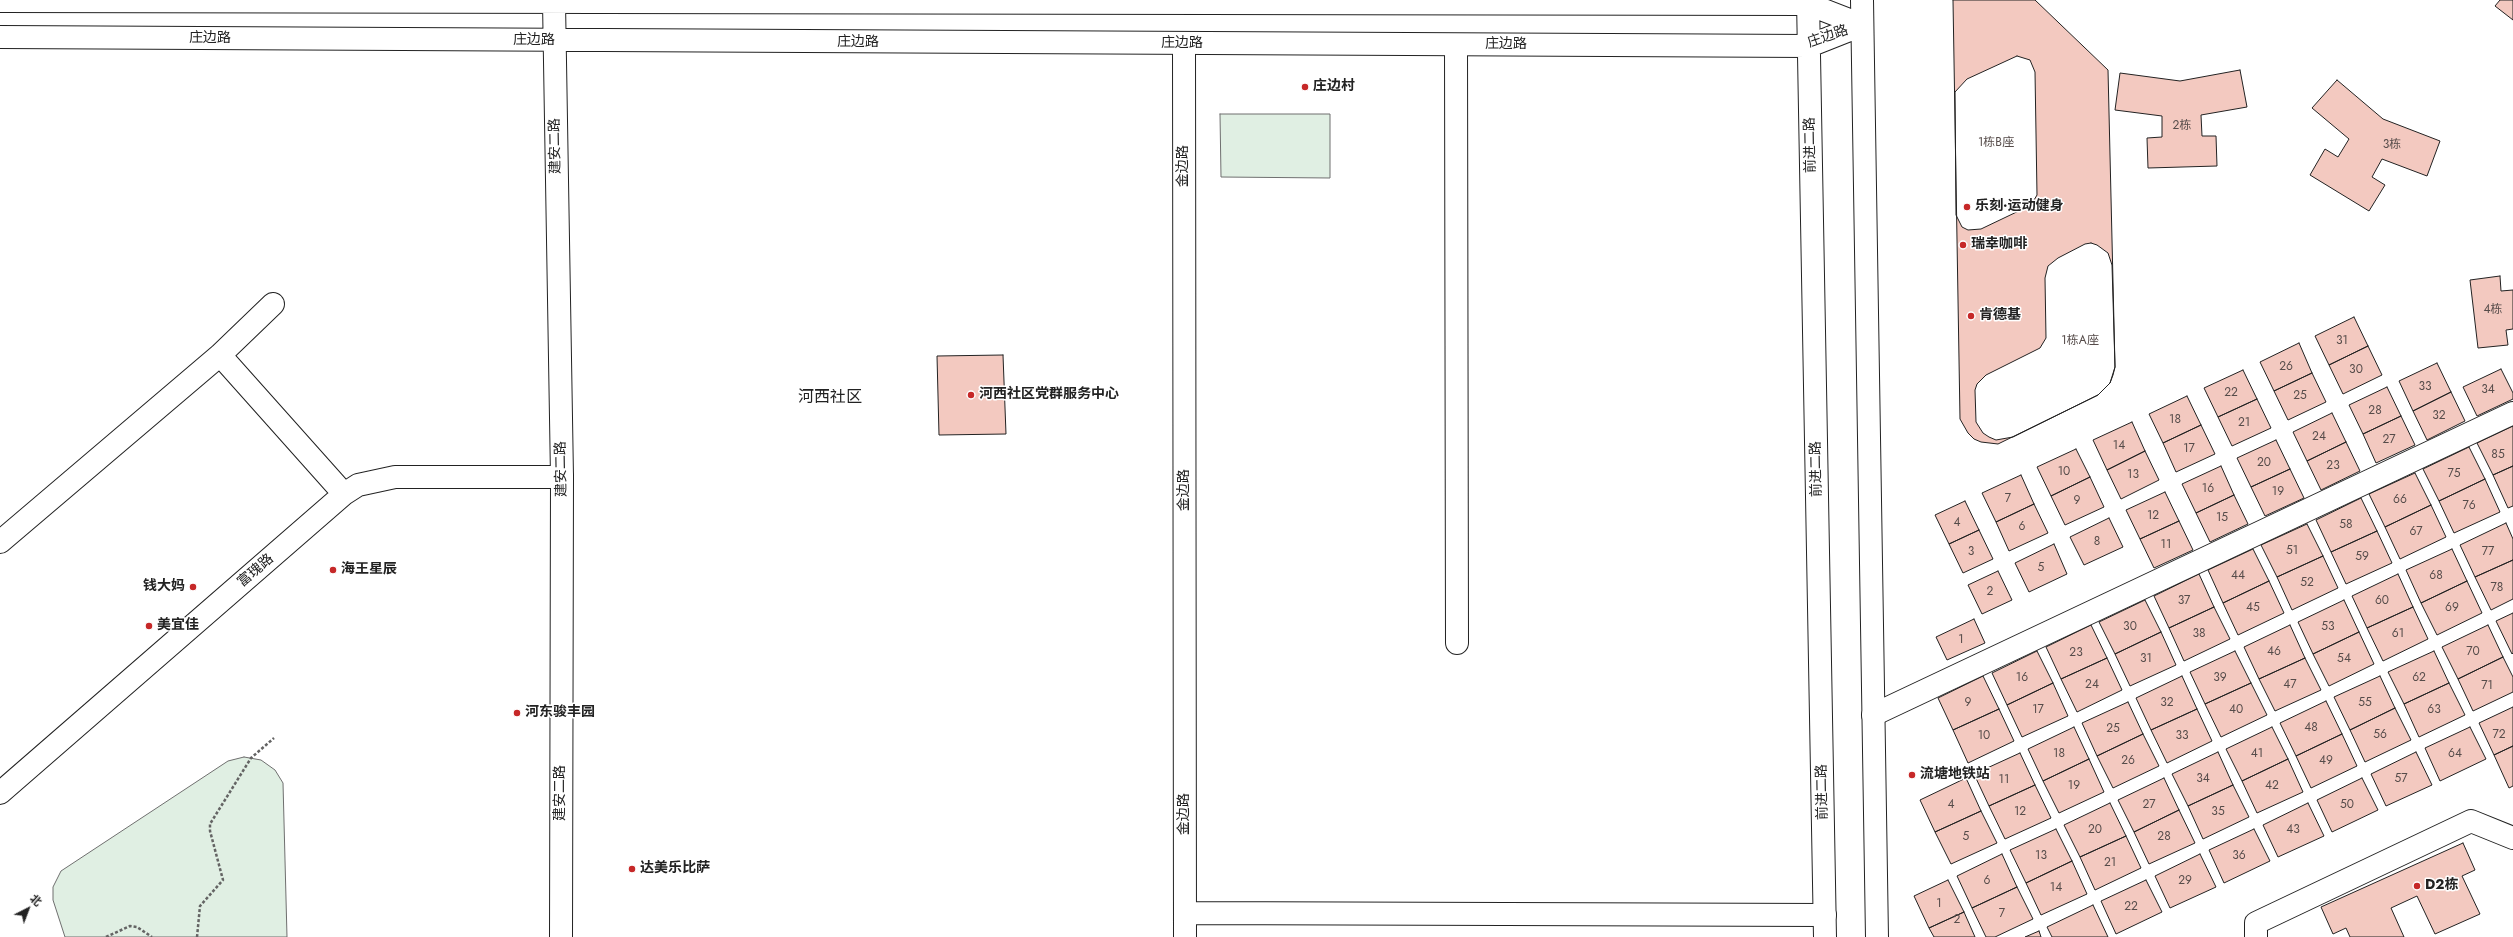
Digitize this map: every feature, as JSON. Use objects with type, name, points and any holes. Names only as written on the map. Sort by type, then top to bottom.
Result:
[{"type":"main road","points":[[1862,0],[1877,937]]},
{"type":"main road","name":"庄边路","points":[[0,1],[1808,2],[1862,25]]},
{"type":"main road","name":"建安二路","points":[[554,2],[562,477],[561,937]]},
{"type":"main road","name":"前进二路","points":[[1808,2],[1825,937]]},
{"type":"main road","name":"庄边路","points":[[0,37],[554,41],[1809,46],[1862,25]]},
{"type":"main road","name":"金边路","points":[[1184,44],[1185,937]]},
{"type":"main road","points":[[1456,45],[1457,643]]},
{"type":"main road","points":[[0,542],[220,355],[273,304]]},
{"type":"main road","points":[[220,355],[344,494]]},
{"type":"main road","points":[[1873,715],[2513,413]]},
{"type":"main road","name":"富瑰路","points":[[0,793],[344,494],[358,485],[375,480],[395,477],[562,477]]},
{"type":"main road","points":[[2256,937],[2256,923],[2471,821],[2513,838]]},
{"type":"main road","points":[[1185,913],[1825,915]]},
{"type":"path","points":[[197,937],[200,906],[223,880],[210,831],[210,824],[251,758],[274,738]]},
{"type":"path","points":[[106,937],[130,926],[137,927],[152,937]]},
{"type":"green space","points":[[1220,114],[1330,114],[1330,178],[1221,177]]},
{"type":"green space","points":[[244,757],[261,760],[275,770],[283,783],[287,937],[65,937],[53,900],[53,887],[61,871],[228,761]]},
{"type":"building","points":[[1953,0],[2035,0],[2108,70],[2115,367],[2113,375],[2110,383],[2098,395],[1998,444],[1981,442],[1974,439],[1968,433],[1960,419]]},
{"type":"building","points":[[2500,0],[2513,0],[2513,20],[2495,6]]},
{"type":"building","points":[[2017,56],[2030,60],[2035,72],[2037,195],[2025,208],[1981,229],[1968,230],[1962,227],[1956,215],[1955,92],[1967,79]]},
{"type":"building","points":[[2240,70],[2247,107],[2201,115],[2202,136],[2216,136],[2217,166],[2148,168],[2147,138],[2162,137],[2162,116],[2115,110],[2120,73],[2180,81]]},
{"type":"building","points":[[2337,80],[2383,119],[2440,141],[2427,176],[2382,159],[2372,177],[2385,185],[2369,211],[2310,175],[2325,149],[2338,157],[2349,139],[2312,108]]},
{"type":"building","points":[[2091,243],[2097,245],[2108,253],[2112,265],[2115,367],[2110,383],[2098,395],[2013,437],[1996,440],[1989,437],[1983,433],[1976,422],[1975,390],[1977,384],[1986,375],[2040,348],[2046,338],[2045,278],[2048,266],[2058,258],[2085,244]]},
{"type":"building","points":[[2500,276],[2501,291],[2513,290],[2513,329],[2506,330],[2508,345],[2478,348],[2470,280]]},
{"type":"building","points":[[2354,317],[2368,346],[2329,365],[2315,336]]},
{"type":"building","points":[[2299,343],[2312,373],[2274,391],[2260,362]]},
{"type":"building","points":[[2368,346],[2382,375],[2343,394],[2329,365]]},
{"type":"building","name":"河西社区党群服务中心","points":[[1003,355],[1006,434],[939,435],[937,356]]},
{"type":"building","points":[[2437,363],[2451,392],[2413,411],[2399,381]]},
{"type":"building","points":[[2501,369],[2513,393],[2513,399],[2477,416],[2463,387]]},
{"type":"building","points":[[2243,370],[2257,399],[2218,417],[2204,388]]},
{"type":"building","points":[[2312,373],[2326,402],[2288,420],[2274,391]]},
{"type":"building","points":[[2387,387],[2401,416],[2363,434],[2349,405]]},
{"type":"building","points":[[2451,392],[2465,421],[2427,440],[2413,411]]},
{"type":"building","points":[[2187,396],[2201,425],[2163,443],[2149,414]]},
{"type":"building","points":[[2257,399],[2271,428],[2232,446],[2218,417]]},
{"type":"building","points":[[2332,413],[2346,442],[2307,461],[2293,432]]},
{"type":"building","points":[[2401,416],[2415,445],[2376,463],[2363,434]]},
{"type":"building","points":[[2132,422],[2145,451],[2107,470],[2093,440]]},
{"type":"building","points":[[2201,425],[2215,454],[2176,472],[2163,443]]},
{"type":"building","points":[[2513,426],[2513,466],[2493,475],[2477,443]]},
{"type":"building","points":[[2276,440],[2290,469],[2251,487],[2237,458]]},
{"type":"building","points":[[2346,442],[2360,471],[2321,490],[2307,461]]},
{"type":"building","points":[[2469,447],[2485,479],[2439,501],[2423,469]]},
{"type":"building","points":[[2076,449],[2090,477],[2051,496],[2037,467]]},
{"type":"building","points":[[2145,451],[2159,480],[2121,499],[2107,470]]},
{"type":"building","points":[[2221,466],[2234,495],[2196,513],[2182,484]]},
{"type":"building","points":[[2513,466],[2513,506],[2508,508],[2493,475]]},
{"type":"building","points":[[2290,469],[2304,498],[2265,516],[2251,487]]},
{"type":"building","points":[[2415,473],[2431,505],[2385,527],[2369,494]]},
{"type":"building","points":[[2021,475],[2034,504],[1996,522],[1982,493]]},
{"type":"building","points":[[2090,477],[2104,507],[2065,525],[2051,496]]},
{"type":"building","points":[[2485,479],[2500,512],[2454,533],[2439,501]]},
{"type":"building","points":[[2165,492],[2179,521],[2140,539],[2126,510]]},
{"type":"building","points":[[2234,495],[2248,524],[2210,542],[2196,513]]},
{"type":"building","points":[[2361,498],[2377,531],[2331,552],[2316,520]]},
{"type":"building","points":[[1965,501],[1979,530],[1949,544],[1935,515]]},
{"type":"building","points":[[2034,504],[2048,533],[2009,551],[1996,522]]},
{"type":"building","points":[[2431,505],[2446,537],[2400,559],[2385,527]]},
{"type":"building","points":[[2109,518],[2123,547],[2084,565],[2070,537]]},
{"type":"building","points":[[2179,521],[2193,550],[2154,568],[2140,539]]},
{"type":"building","points":[[2506,523],[2513,539],[2513,560],[2475,577],[2460,545]]},
{"type":"building","points":[[2307,524],[2323,556],[2277,577],[2261,545]]},
{"type":"building","points":[[1979,530],[1993,559],[1963,573],[1949,544]]},
{"type":"building","points":[[2377,531],[2392,563],[2346,584],[2331,552]]},
{"type":"building","points":[[2054,544],[2067,574],[2029,592],[2015,563]]},
{"type":"building","points":[[2253,549],[2269,581],[2223,603],[2208,570]]},
{"type":"building","points":[[2452,549],[2467,581],[2421,603],[2406,570]]},
{"type":"building","points":[[2323,556],[2338,588],[2292,610],[2277,577]]},
{"type":"building","points":[[2513,560],[2513,599],[2491,610],[2475,577]]},
{"type":"building","points":[[1998,571],[2012,600],[1982,614],[1968,585]]},
{"type":"building","points":[[2199,574],[2214,607],[2169,628],[2154,596]]},
{"type":"building","points":[[2398,574],[2413,607],[2367,628],[2352,596]]},
{"type":"building","points":[[2269,581],[2284,613],[2238,635],[2223,603]]},
{"type":"building","points":[[2467,581],[2482,613],[2437,635],[2421,603]]},
{"type":"building","points":[[2145,600],[2161,632],[2115,654],[2099,622]]},
{"type":"building","points":[[2344,600],[2359,632],[2313,654],[2298,622]]},
{"type":"building","points":[[2214,607],[2230,639],[2184,661],[2169,628]]},
{"type":"building","points":[[2413,607],[2428,639],[2383,661],[2367,628]]},
{"type":"building","points":[[2513,613],[2513,653],[2512,654],[2496,621]]},
{"type":"building","points":[[1974,619],[1985,643],[1947,660],[1936,637]]},
{"type":"building","points":[[2091,625],[2107,658],[2061,679],[2046,647]]},
{"type":"building","points":[[2290,625],[2305,658],[2259,679],[2244,647]]},
{"type":"building","points":[[2488,625],[2503,657],[2458,679],[2442,647]]},
{"type":"building","points":[[2161,632],[2176,665],[2130,686],[2115,654]]},
{"type":"building","points":[[2359,632],[2374,664],[2329,686],[2313,654]]},
{"type":"building","points":[[2037,651],[2053,683],[2007,705],[1992,673]]},
{"type":"building","points":[[2235,651],[2251,683],[2205,704],[2190,672]]},
{"type":"building","points":[[2434,651],[2449,683],[2404,704],[2388,672]]},
{"type":"building","points":[[2503,657],[2513,677],[2513,692],[2473,711],[2458,679]]},
{"type":"building","points":[[2107,658],[2122,690],[2077,712],[2061,679]]},
{"type":"building","points":[[2305,658],[2321,690],[2275,711],[2259,679]]},
{"type":"building","points":[[1983,676],[1999,709],[1953,730],[1938,698]]},
{"type":"building","points":[[2182,676],[2197,709],[2151,730],[2136,698]]},
{"type":"building","points":[[2380,676],[2395,708],[2350,730],[2334,697]]},
{"type":"building","points":[[2053,683],[2068,716],[2022,737],[2007,705]]},
{"type":"building","points":[[2251,683],[2267,715],[2221,737],[2205,704]]},
{"type":"building","points":[[2449,683],[2465,715],[2419,737],[2404,704]]},
{"type":"building","points":[[2326,701],[2342,734],[2296,756],[2280,723]]},
{"type":"building","points":[[2128,702],[2143,734],[2097,756],[2082,723]]},
{"type":"building","points":[[2513,707],[2513,746],[2494,755],[2479,723]]},
{"type":"building","points":[[2395,708],[2411,740],[2365,762],[2350,730]]},
{"type":"building","points":[[1999,709],[2014,741],[1968,763],[1953,730]]},
{"type":"building","points":[[2197,709],[2212,741],[2167,763],[2151,730]]},
{"type":"building","points":[[2074,727],[2089,759],[2043,781],[2028,749]]},
{"type":"building","points":[[2272,727],[2288,759],[2242,781],[2226,749]]},
{"type":"building","points":[[2470,727],[2486,759],[2440,781],[2425,748]]},
{"type":"building","points":[[2143,734],[2159,766],[2113,788],[2097,756]]},
{"type":"building","points":[[2342,734],[2357,766],[2311,788],[2296,756]]},
{"type":"building","points":[[2513,746],[2513,786],[2509,788],[2494,755]]},
{"type":"building","points":[[2218,752],[2233,785],[2188,806],[2172,774]]},
{"type":"building","points":[[2416,752],[2432,785],[2386,806],[2371,774]]},
{"type":"building","points":[[2020,753],[2035,785],[1989,806],[1974,774]]},
{"type":"building","points":[[2089,759],[2104,792],[2059,813],[2043,781]]},
{"type":"building","points":[[2288,759],[2303,792],[2257,813],[2242,781]]},
{"type":"building","points":[[1966,778],[1981,811],[1935,832],[1920,800]]},
{"type":"building","points":[[2164,778],[2179,810],[2134,832],[2118,800]]},
{"type":"building","points":[[2362,778],[2378,810],[2332,832],[2317,800]]},
{"type":"building","points":[[2035,785],[2051,818],[2005,839],[1989,806]]},
{"type":"building","points":[[2233,785],[2249,817],[2203,839],[2188,806]]},
{"type":"building","points":[[2110,803],[2126,836],[2080,857],[2064,825]]},
{"type":"building","points":[[2308,803],[2324,836],[2278,857],[2263,825]]},
{"type":"building","points":[[2179,810],[2195,843],[2149,864],[2134,832]]},
{"type":"building","points":[[1981,811],[1997,843],[1951,864],[1935,832]]},
{"type":"building","points":[[2056,829],[2072,861],[2026,883],[2010,850]]},
{"type":"building","points":[[2254,829],[2270,861],[2224,883],[2209,850]]},
{"type":"building","points":[[2126,836],[2141,868],[2095,890],[2080,857]]},
{"type":"building","name":"D2栋","points":[[2463,843],[2475,870],[2462,876],[2480,914],[2435,934],[2417,896],[2391,908],[2404,937],[2350,937],[2346,928],[2333,934],[2321,907]]},
{"type":"building","points":[[2002,854],[2017,887],[1972,908],[1957,876]]},
{"type":"building","points":[[2200,854],[2216,887],[2170,908],[2155,876]]},
{"type":"building","points":[[2072,861],[2087,894],[2041,915],[2026,883]]},
{"type":"building","points":[[1948,880],[1964,912],[1929,928],[1914,896]]},
{"type":"building","points":[[2146,880],[2162,912],[2116,934],[2101,901]]},
{"type":"building","points":[[2017,887],[2033,919],[1995,937],[1986,937],[1972,908]]},
{"type":"building","points":[[2093,905],[2108,937],[2052,937],[2047,927]]},
{"type":"building","points":[[1964,912],[1975,937],[1934,937],[1929,928]]},
{"type":"building","points":[[2039,931],[2041,937],[2025,937]]},
{"type":"place","name":"庄边村","points":[[1305,87]]},
{"type":"place","name":"乐刻·运动健身","points":[[1967,207]]},
{"type":"place","name":"瑞幸咖啡","points":[[1963,245]]},
{"type":"place","name":"肯德基","points":[[1971,316]]},
{"type":"place","name":"河西社区党群服务中心","points":[[971,395]]},
{"type":"place","name":"海王星辰","points":[[333,570]]},
{"type":"place","name":"钱大妈","points":[[193,587]]},
{"type":"place","name":"美宜佳","points":[[149,626]]},
{"type":"place","name":"河东骏丰园","points":[[517,713]]},
{"type":"place","name":"流塘地铁站","points":[[1912,775]]},
{"type":"place","name":"达美乐比萨","points":[[632,869]]},
{"type":"place","name":"D2栋","points":[[2417,886]]},
{"type":"district","name":"河西社区","points":[[830,398]]}]
